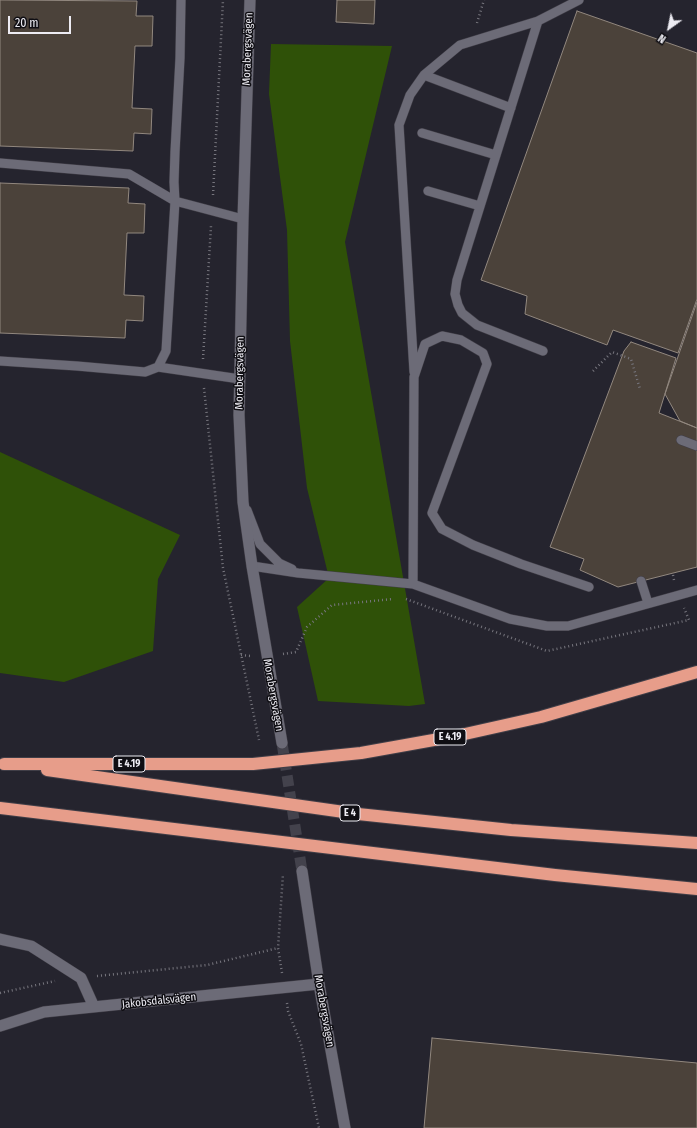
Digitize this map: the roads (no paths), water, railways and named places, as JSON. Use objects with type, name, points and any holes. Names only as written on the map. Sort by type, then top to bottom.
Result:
[{"type":"highway","name":"E 4.19","points":[[2,764],[253,764],[361,753],[456,736],[541,717],[697,672]]},
{"type":"highway","name":"E 4","points":[[2,764],[358,814],[511,830],[697,843]]},
{"type":"highway","points":[[0,808],[555,875],[697,889]]},
{"type":"highway","points":[[555,875],[697,880]]},
{"type":"street","name":"Morabergsvägen","points":[[250,0],[239,415],[244,502],[252,566],[266,657],[282,743]]},
{"type":"street","name":"Morabergsvägen","points":[[302,871],[319,984],[345,1128]]},
{"type":"street","points":[[0,939],[31,946],[81,978],[94,1007]]},
{"type":"street","name":"Jakobsdalsvägen","points":[[0,1026],[44,1012],[319,984]]},
{"type":"lane","points":[[158,367],[166,351],[176,201],[174,182],[180,58],[181,0]]},
{"type":"lane","points":[[413,584],[414,377],[399,125],[410,95],[424,75],[460,45],[538,21],[579,0]]},
{"type":"lane","points":[[538,21],[457,280],[455,294],[462,313],[477,325],[543,351]]},
{"type":"lane","points":[[424,75],[511,108]]},
{"type":"lane","points":[[422,133],[496,155]]},
{"type":"lane","points":[[0,163],[129,174],[176,201],[243,219]]},
{"type":"lane","points":[[428,191],[480,206]]},
{"type":"lane","points":[[414,377],[425,344],[442,336],[461,340],[483,353],[487,364],[432,513],[442,529],[480,548],[520,564],[589,587]]},
{"type":"lane","points":[[0,361],[145,372],[158,367],[240,379]]},
{"type":"lane","points":[[681,440],[697,446]]},
{"type":"lane","points":[[244,502],[260,544],[279,563],[298,573]]},
{"type":"lane","points":[[252,566],[298,573],[413,584],[510,619],[548,626],[568,626],[697,590]]},
{"type":"lane","points":[[641,581],[648,603]]},
{"type":"tunnel","points":[[282,743],[302,871]]}]
